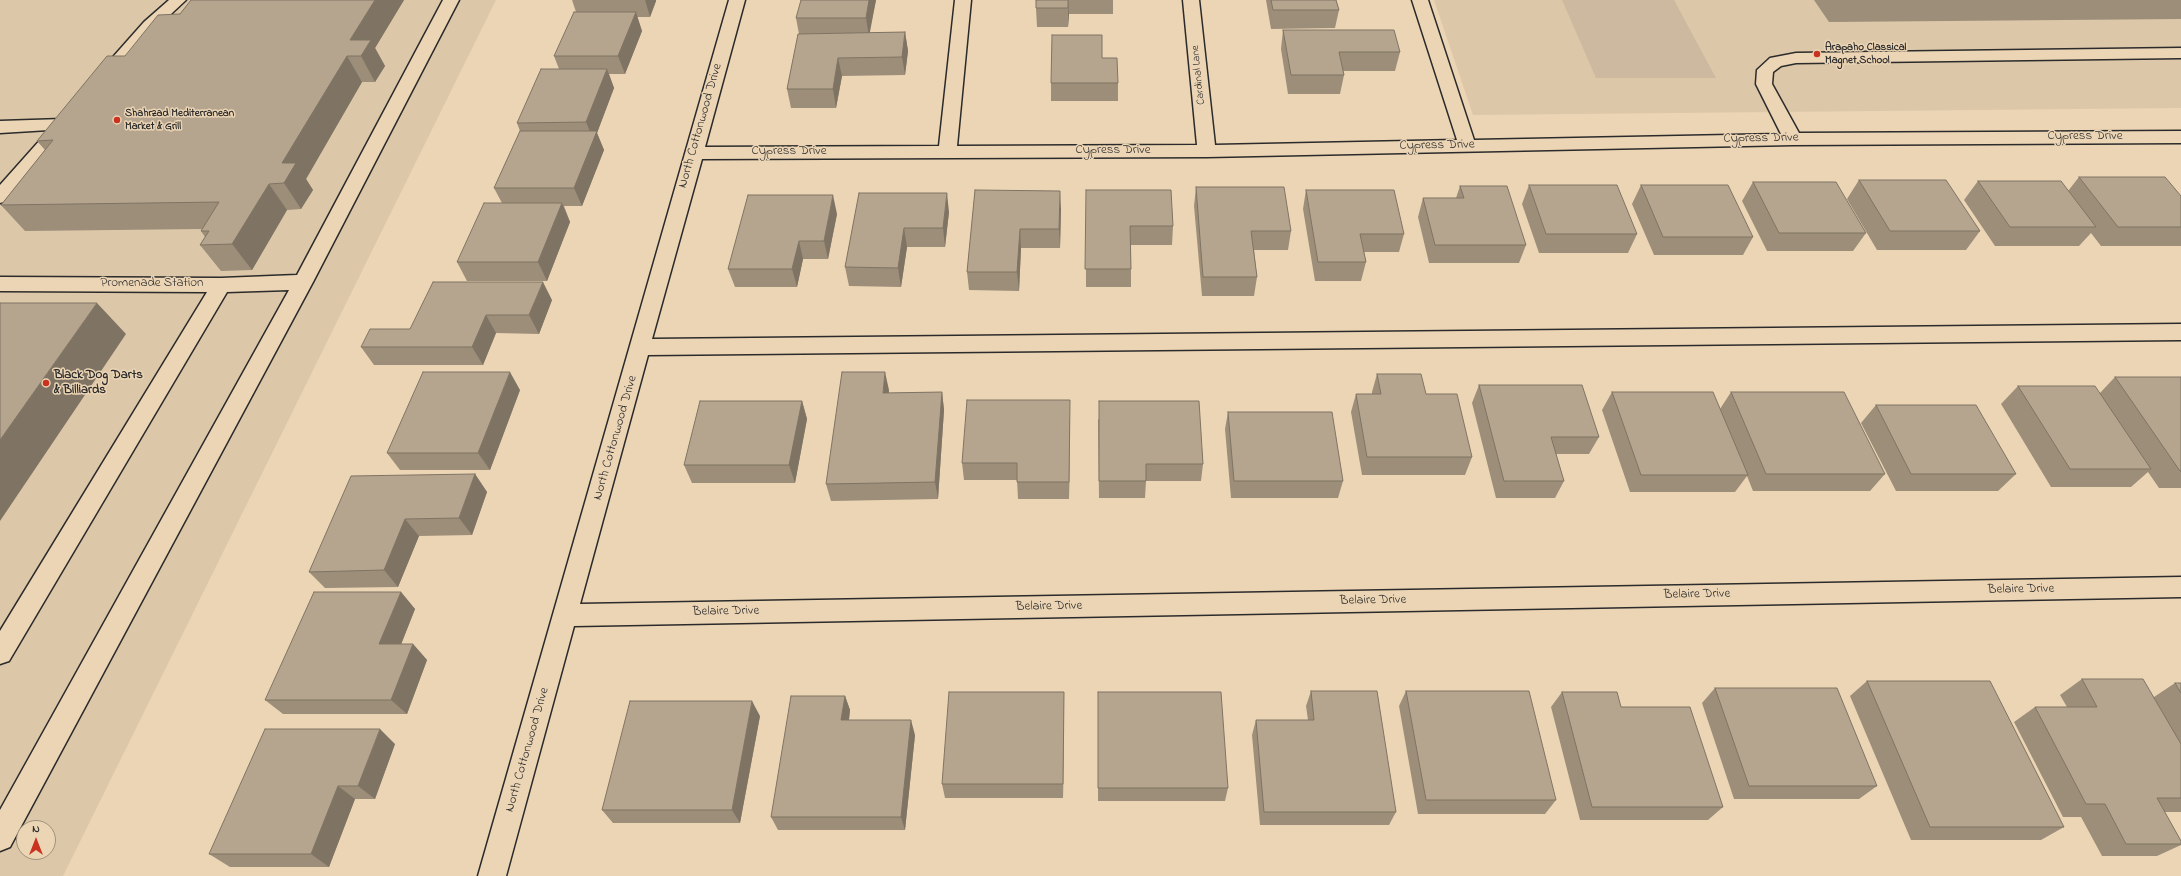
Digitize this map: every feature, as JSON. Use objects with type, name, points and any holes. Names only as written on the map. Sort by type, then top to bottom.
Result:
[{"type":"street","points":[[94,89],[150,25],[178,0]]},
{"type":"street","points":[[0,837],[303,282],[451,0]]},
{"type":"street","name":"North Cottonwood Drive","points":[[492,876],[642,347],[693,153],[737,0]]},
{"type":"street","points":[[947,152],[963,0]]},
{"type":"street","name":"Cardinal Lane","points":[[1191,0],[1207,151]]},
{"type":"street","points":[[1420,0],[1467,145]]},
{"type":"street","points":[[1793,139],[1764,84],[1765,70],[1776,62],[1796,58],[2181,53]]},
{"type":"street","points":[[0,128],[68,119],[1,194]]},
{"type":"street","name":"Cypress Drive","points":[[693,153],[1207,151],[1793,139],[2181,136]]},
{"type":"street","name":"Promenade Station","points":[[0,284],[221,285],[303,282]]},
{"type":"street","points":[[0,653],[221,285]]},
{"type":"street","points":[[642,347],[2181,332]]},
{"type":"street","name":"Belaire Drive","points":[[566,615],[2181,587]]},
{"type":"shaded area","points":[[0,0],[496,0],[63,876],[0,876]]},
{"type":"shaded area","name":"Arapaho Classical Magnet School","points":[[1434,0],[2181,0],[2181,108],[1473,115]]},
{"type":"shaded area","points":[[1562,0],[1674,0],[1716,78],[1596,78]]},
{"type":"building","points":[[191,0],[375,0],[350,40],[371,40],[361,56],[347,56],[282,163],[296,163],[284,183],[269,184],[232,244],[200,245],[209,231],[201,231],[219,202],[1,205],[53,140],[37,141],[107,56],[125,56],[158,15],[180,14]]},
{"type":"building","points":[[801,0],[869,0],[866,18],[796,18]]},
{"type":"building","points":[[1036,0],[1068,0],[1068,8],[1036,8]]},
{"type":"building","points":[[1271,0],[1336,0],[1339,10],[1273,10]]},
{"type":"building","points":[[574,12],[636,12],[618,56],[554,56]]},
{"type":"building","points":[[1283,30],[1394,30],[1400,52],[1339,52],[1344,75],[1291,75]]},
{"type":"building","points":[[905,32],[902,57],[838,58],[833,89],[787,89],[798,34]]},
{"type":"building","points":[[1052,35],[1102,35],[1102,58],[1117,58],[1118,83],[1051,83]]},
{"type":"building","points":[[541,69],[607,69],[586,122],[517,123]]},
{"type":"building","points":[[520,131],[597,131],[574,188],[494,188]]},
{"type":"building","points":[[2079,177],[2165,177],[2181,196],[2181,227],[2118,227]]},
{"type":"building","points":[[1859,180],[1946,180],[1980,231],[1890,231]]},
{"type":"building","points":[[1978,181],[2061,181],[2096,227],[2010,227]]},
{"type":"building","points":[[1753,182],[1836,182],[1866,233],[1779,233]]},
{"type":"building","points":[[1529,185],[1617,185],[1637,234],[1546,234]]},
{"type":"building","points":[[1641,185],[1728,185],[1753,237],[1663,237]]},
{"type":"building","points":[[1460,186],[1507,186],[1526,245],[1435,245],[1423,198],[1464,198]]},
{"type":"building","points":[[1196,187],[1284,187],[1291,231],[1251,231],[1257,277],[1203,277]]},
{"type":"building","points":[[975,190],[1060,191],[1059,229],[1020,229],[1017,272],[967,272]]},
{"type":"building","points":[[1086,190],[1171,190],[1173,226],[1130,226],[1131,269],[1085,269]]},
{"type":"building","points":[[1306,190],[1394,190],[1404,234],[1360,234],[1366,262],[1318,262]]},
{"type":"building","points":[[859,193],[947,193],[943,228],[904,228],[898,268],[845,267]]},
{"type":"building","points":[[748,195],[833,195],[824,241],[799,241],[792,269],[728,269]]},
{"type":"building","points":[[484,203],[562,203],[538,262],[457,262]]},
{"type":"building","points":[[433,282],[543,282],[529,315],[486,315],[472,347],[361,347],[370,329],[410,329]]},
{"type":"building","points":[[0,303],[97,303],[0,440]]},
{"type":"building","points":[[423,372],[510,372],[478,453],[387,453]]},
{"type":"building","points":[[842,372],[885,372],[883,393],[942,392],[935,482],[826,484]]},
{"type":"building","points":[[1377,374],[1421,374],[1426,394],[1457,394],[1472,457],[1367,457],[1356,394],[1381,394]]},
{"type":"building","points":[[2115,377],[2181,377],[2181,471],[2180,471]]},
{"type":"building","points":[[1479,385],[1582,385],[1599,437],[1551,437],[1564,481],[1504,481]]},
{"type":"building","points":[[2018,386],[2095,386],[2151,469],[2070,469]]},
{"type":"building","points":[[1612,392],[1713,392],[1748,475],[1641,475]]},
{"type":"building","points":[[1731,392],[1844,392],[1885,474],[1766,474]]},
{"type":"building","points":[[967,400],[1070,400],[1069,482],[1017,482],[1017,463],[962,463]]},
{"type":"building","points":[[700,401],[802,401],[789,465],[684,465]]},
{"type":"building","points":[[1099,401],[1199,401],[1203,464],[1146,464],[1146,481],[1099,481]]},
{"type":"building","points":[[1876,405],[1976,405],[2016,474],[1911,474]]},
{"type":"building","points":[[1228,412],[1332,412],[1343,481],[1234,481]]},
{"type":"building","points":[[475,474],[459,518],[405,519],[384,570],[309,572],[351,476]]},
{"type":"building","points":[[314,592],[401,592],[379,644],[413,644],[391,700],[265,700]]},
{"type":"building","points":[[2082,679],[2143,679],[2181,744],[2181,798],[2157,798],[2181,841],[2181,844],[2126,844],[2105,804],[2086,804],[2035,707],[2097,707]]},
{"type":"building","points":[[1867,681],[1990,681],[2064,827],[1930,827]]},
{"type":"building","points":[[2175,683],[2181,683],[2181,693]]},
{"type":"building","points":[[1715,688],[1837,688],[1877,786],[1749,786]]},
{"type":"building","points":[[1311,691],[1377,691],[1396,812],[1264,812],[1256,720],[1314,720]]},
{"type":"building","points":[[1406,691],[1529,691],[1556,800],[1426,800]]},
{"type":"building","points":[[949,692],[1064,692],[1063,784],[942,784]]},
{"type":"building","points":[[1098,692],[1221,692],[1228,788],[1098,788]]},
{"type":"building","points":[[1562,692],[1617,692],[1621,707],[1690,707],[1723,807],[1592,807]]},
{"type":"building","points":[[791,696],[845,696],[841,720],[911,720],[901,817],[771,817]]},
{"type":"building","points":[[630,701],[752,701],[732,810],[602,810]]},
{"type":"building","points":[[265,729],[380,729],[358,786],[338,786],[311,854],[209,854]]},
{"type":"place","name":"Arapaho Classical Magnet School","points":[[1817,54]]},
{"type":"place","name":"Shahrzad Mediterranean Market & Grill","points":[[117,120]]},
{"type":"place","name":"Black Dog Darts & Billiards","points":[[46,383]]}]
